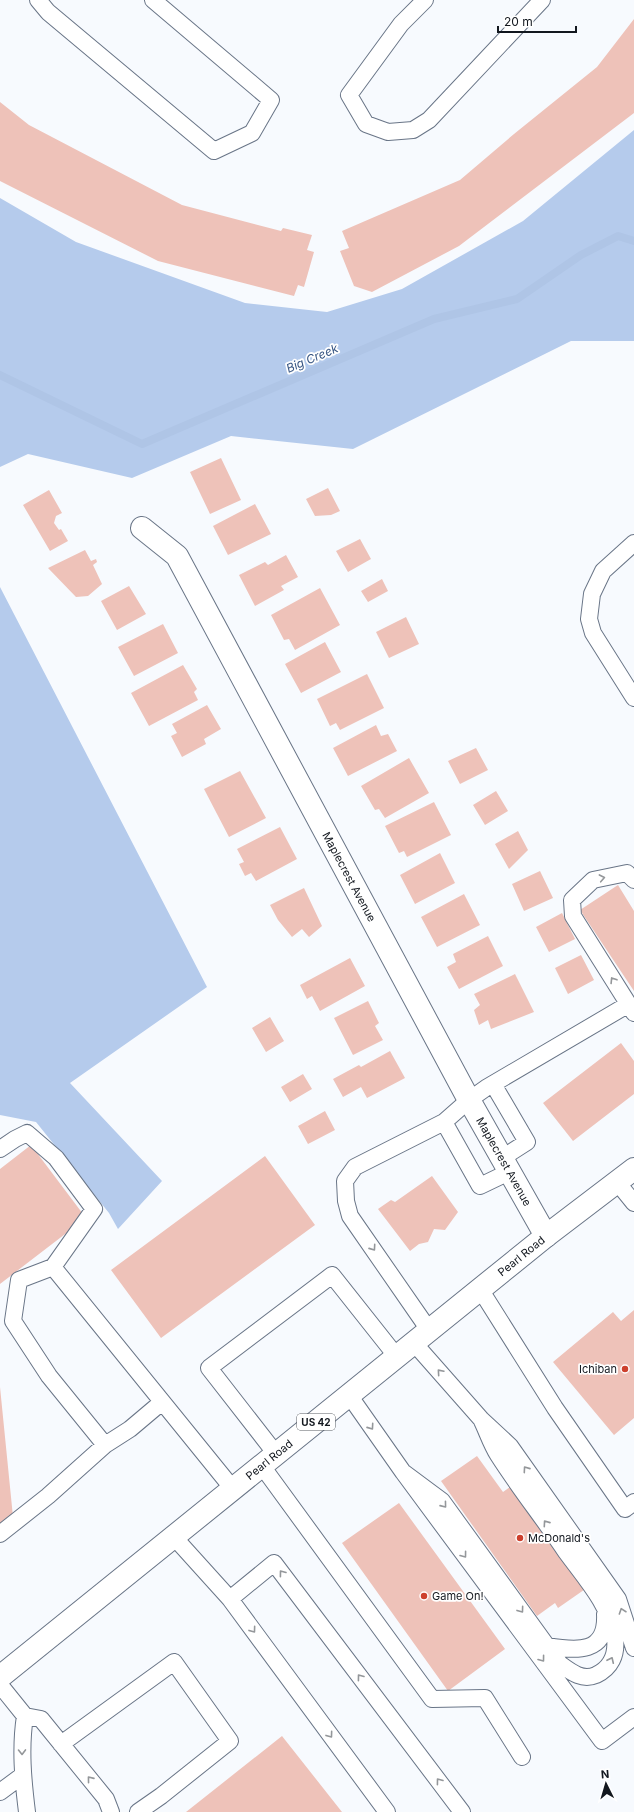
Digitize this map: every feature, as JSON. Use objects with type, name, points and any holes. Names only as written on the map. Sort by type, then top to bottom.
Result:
[{"type":"street","name":"Maplecrest Avenue","points":[[142,528],[178,556],[469,1100],[546,1236]]},
{"type":"street","name":"Pearl Road","points":[[0,1677],[546,1236],[626,1175]]},
{"type":"lane","points":[[38,0],[48,12],[214,151],[252,133],[271,100],[153,0]]},
{"type":"lane","points":[[425,0],[401,24],[349,95],[366,124],[388,132],[413,130],[429,120],[542,0]]},
{"type":"lane","points":[[634,543],[603,571],[592,594],[589,619],[593,633],[634,698]]},
{"type":"lane","points":[[403,1472],[442,1501],[560,1664],[574,1674],[584,1677],[594,1676],[603,1671],[612,1662],[616,1650],[615,1637],[604,1605],[498,1454],[481,1419],[422,1337],[350,1216],[346,1200],[345,1181],[355,1167],[444,1122],[469,1100],[494,1084],[631,1009],[573,916],[572,900],[593,880],[627,873],[634,880]]},
{"type":"lane","points":[[444,1122],[480,1186],[506,1165],[527,1142],[494,1084]]},
{"type":"lane","points":[[0,1149],[15,1139],[27,1134],[56,1158],[94,1209],[53,1267],[19,1280],[13,1321],[50,1376],[105,1445]]},
{"type":"lane","points":[[626,1175],[634,1203]]},
{"type":"lane","points":[[53,1267],[233,1489]]},
{"type":"lane","points":[[397,1357],[332,1275],[209,1368],[269,1460],[432,1699],[485,1698],[522,1757]]},
{"type":"lane","points":[[480,1289],[555,1408],[629,1505]]},
{"type":"lane","points":[[349,1395],[403,1472],[602,1741],[634,1717]]},
{"type":"lane","points":[[0,1534],[48,1496],[105,1445],[130,1429],[162,1402]]},
{"type":"lane","points":[[481,1419],[510,1446],[618,1599],[634,1648]]},
{"type":"lane","points":[[174,1537],[230,1599],[388,1812]]},
{"type":"lane","points":[[230,1599],[274,1563],[462,1812]]},
{"type":"lane","points":[[547,1646],[569,1650],[583,1649],[595,1644],[602,1636],[605,1625],[604,1605]]},
{"type":"lane","points":[[61,1744],[174,1662],[230,1740],[161,1796],[138,1812]]},
{"type":"lane","points":[[0,1685],[25,1716],[41,1719],[106,1799],[111,1812]]},
{"type":"lane","points":[[25,1716],[22,1737],[23,1775],[27,1812]]},
{"type":"lane","points":[[0,1792],[23,1775]]},
{"type":"shaded area","points":[[634,130],[634,341],[571,341],[353,449],[231,436],[132,478],[28,454],[0,467],[0,198],[76,242],[245,303],[327,312],[402,289],[523,221]]},
{"type":"shaded area","points":[[0,587],[207,987],[70,1083],[162,1181],[118,1229],[109,1213],[36,1122],[0,1115]]},
{"type":"building","points":[[634,19],[634,113],[459,246],[372,292],[354,286],[340,251],[349,248],[342,231],[460,180],[597,67]]},
{"type":"building","points":[[0,102],[29,125],[182,205],[281,231],[283,228],[312,235],[307,250],[314,252],[304,287],[298,285],[294,296],[158,261],[0,181]]},
{"type":"building","points":[[221,458],[241,500],[210,514],[190,472]]},
{"type":"building","points":[[328,488],[340,511],[331,515],[315,516],[306,499]]},
{"type":"building","points":[[49,490],[62,513],[56,516],[54,523],[59,530],[61,529],[68,541],[50,551],[23,505]]},
{"type":"building","points":[[255,504],[271,534],[228,555],[213,526]]},
{"type":"building","points":[[360,539],[371,559],[348,572],[336,551]]},
{"type":"building","points":[[85,550],[91,561],[96,559],[97,562],[93,565],[102,584],[88,596],[76,597],[48,568]]},
{"type":"building","points":[[286,555],[298,577],[281,586],[284,590],[255,606],[239,575],[265,562],[268,565]]},
{"type":"building","points":[[382,579],[388,591],[368,602],[361,591]]},
{"type":"building","points":[[129,586],[146,614],[117,630],[101,601]]},
{"type":"building","points":[[320,588],[340,625],[295,650],[289,639],[284,640],[271,615]]},
{"type":"building","points":[[406,617],[419,644],[389,658],[376,632]]},
{"type":"building","points":[[163,624],[178,653],[134,676],[118,647]]},
{"type":"building","points":[[325,642],[341,672],[301,693],[285,664]]},
{"type":"building","points":[[183,665],[197,689],[194,692],[198,700],[149,726],[131,693]]},
{"type":"building","points":[[367,674],[384,708],[340,730],[336,723],[330,726],[317,699]]},
{"type":"building","points":[[207,705],[221,729],[204,739],[206,744],[182,757],[171,736],[177,733],[172,724]]},
{"type":"building","points":[[376,725],[381,736],[388,734],[397,751],[348,776],[333,748]]},
{"type":"building","points":[[476,748],[488,770],[460,784],[448,761]]},
{"type":"building","points":[[409,758],[429,793],[385,818],[379,809],[375,810],[361,786]]},
{"type":"building","points":[[240,771],[266,818],[229,837],[204,789]]},
{"type":"building","points":[[496,791],[508,811],[485,825],[473,805]]},
{"type":"building","points":[[434,802],[451,835],[407,857],[404,851],[399,853],[385,826]]},
{"type":"building","points":[[280,827],[297,859],[256,881],[251,873],[245,876],[239,864],[244,862],[237,849]]},
{"type":"building","points":[[518,831],[528,850],[509,869],[495,844]]},
{"type":"building","points":[[440,853],[455,883],[415,904],[400,875]]},
{"type":"building","points":[[540,871],[553,898],[524,911],[512,884]]},
{"type":"building","points":[[618,885],[634,911],[634,991],[580,910]]},
{"type":"building","points":[[304,888],[322,926],[309,937],[302,929],[292,937],[278,920],[270,905]]},
{"type":"building","points":[[464,894],[480,925],[437,947],[421,917]]},
{"type":"building","points":[[562,913],[575,939],[549,952],[536,927]]},
{"type":"building","points":[[488,936],[503,966],[459,989],[447,967],[456,962],[453,954]]},
{"type":"building","points":[[581,955],[594,980],[568,994],[555,968]]},
{"type":"building","points":[[350,958],[365,986],[320,1011],[312,996],[307,999],[300,985]]},
{"type":"building","points":[[515,974],[534,1012],[491,1029],[488,1020],[479,1025],[474,1010],[480,1005],[474,994]]},
{"type":"building","points":[[368,1001],[379,1023],[375,1026],[383,1040],[353,1055],[334,1018]]},
{"type":"building","points":[[270,1017],[284,1041],[266,1052],[252,1028]]},
{"type":"building","points":[[621,1043],[634,1061],[634,1094],[573,1141],[543,1103]]},
{"type":"building","points":[[390,1051],[405,1078],[367,1098],[361,1087],[343,1097],[333,1079],[359,1065],[361,1067]]},
{"type":"building","points":[[303,1074],[312,1089],[290,1102],[281,1087]]},
{"type":"building","points":[[325,1111],[335,1130],[308,1144],[298,1126]]},
{"type":"building","points":[[31,1145],[86,1218],[0,1284],[0,1169]]},
{"type":"building","points":[[265,1156],[315,1225],[161,1338],[111,1270]]},
{"type":"building","points":[[432,1176],[458,1212],[445,1230],[434,1229],[428,1242],[419,1244],[410,1251],[378,1209],[391,1200],[395,1202]]},
{"type":"building","name":"Ichiban","points":[[634,1310],[634,1418],[614,1435],[553,1362],[613,1312],[621,1321]]},
{"type":"building","points":[[0,1387],[13,1517],[0,1526]]},
{"type":"building","name":"McDonald's","points":[[477,1456],[503,1492],[517,1482],[591,1585],[558,1608],[555,1603],[537,1616],[441,1481]]},
{"type":"building","name":"Game On!","points":[[399,1503],[505,1649],[448,1691],[342,1543]]},
{"type":"building","points":[[282,1736],[342,1812],[186,1812]]},
{"type":"waterway","name":"Big Creek","points":[[0,375],[142,444],[434,319],[517,299],[581,255],[618,236],[634,241]]},
{"type":"place","name":"Ichiban","points":[[625,1369]]},
{"type":"place","name":"McDonald's","points":[[520,1538]]},
{"type":"place","name":"Game On!","points":[[424,1596]]}]
